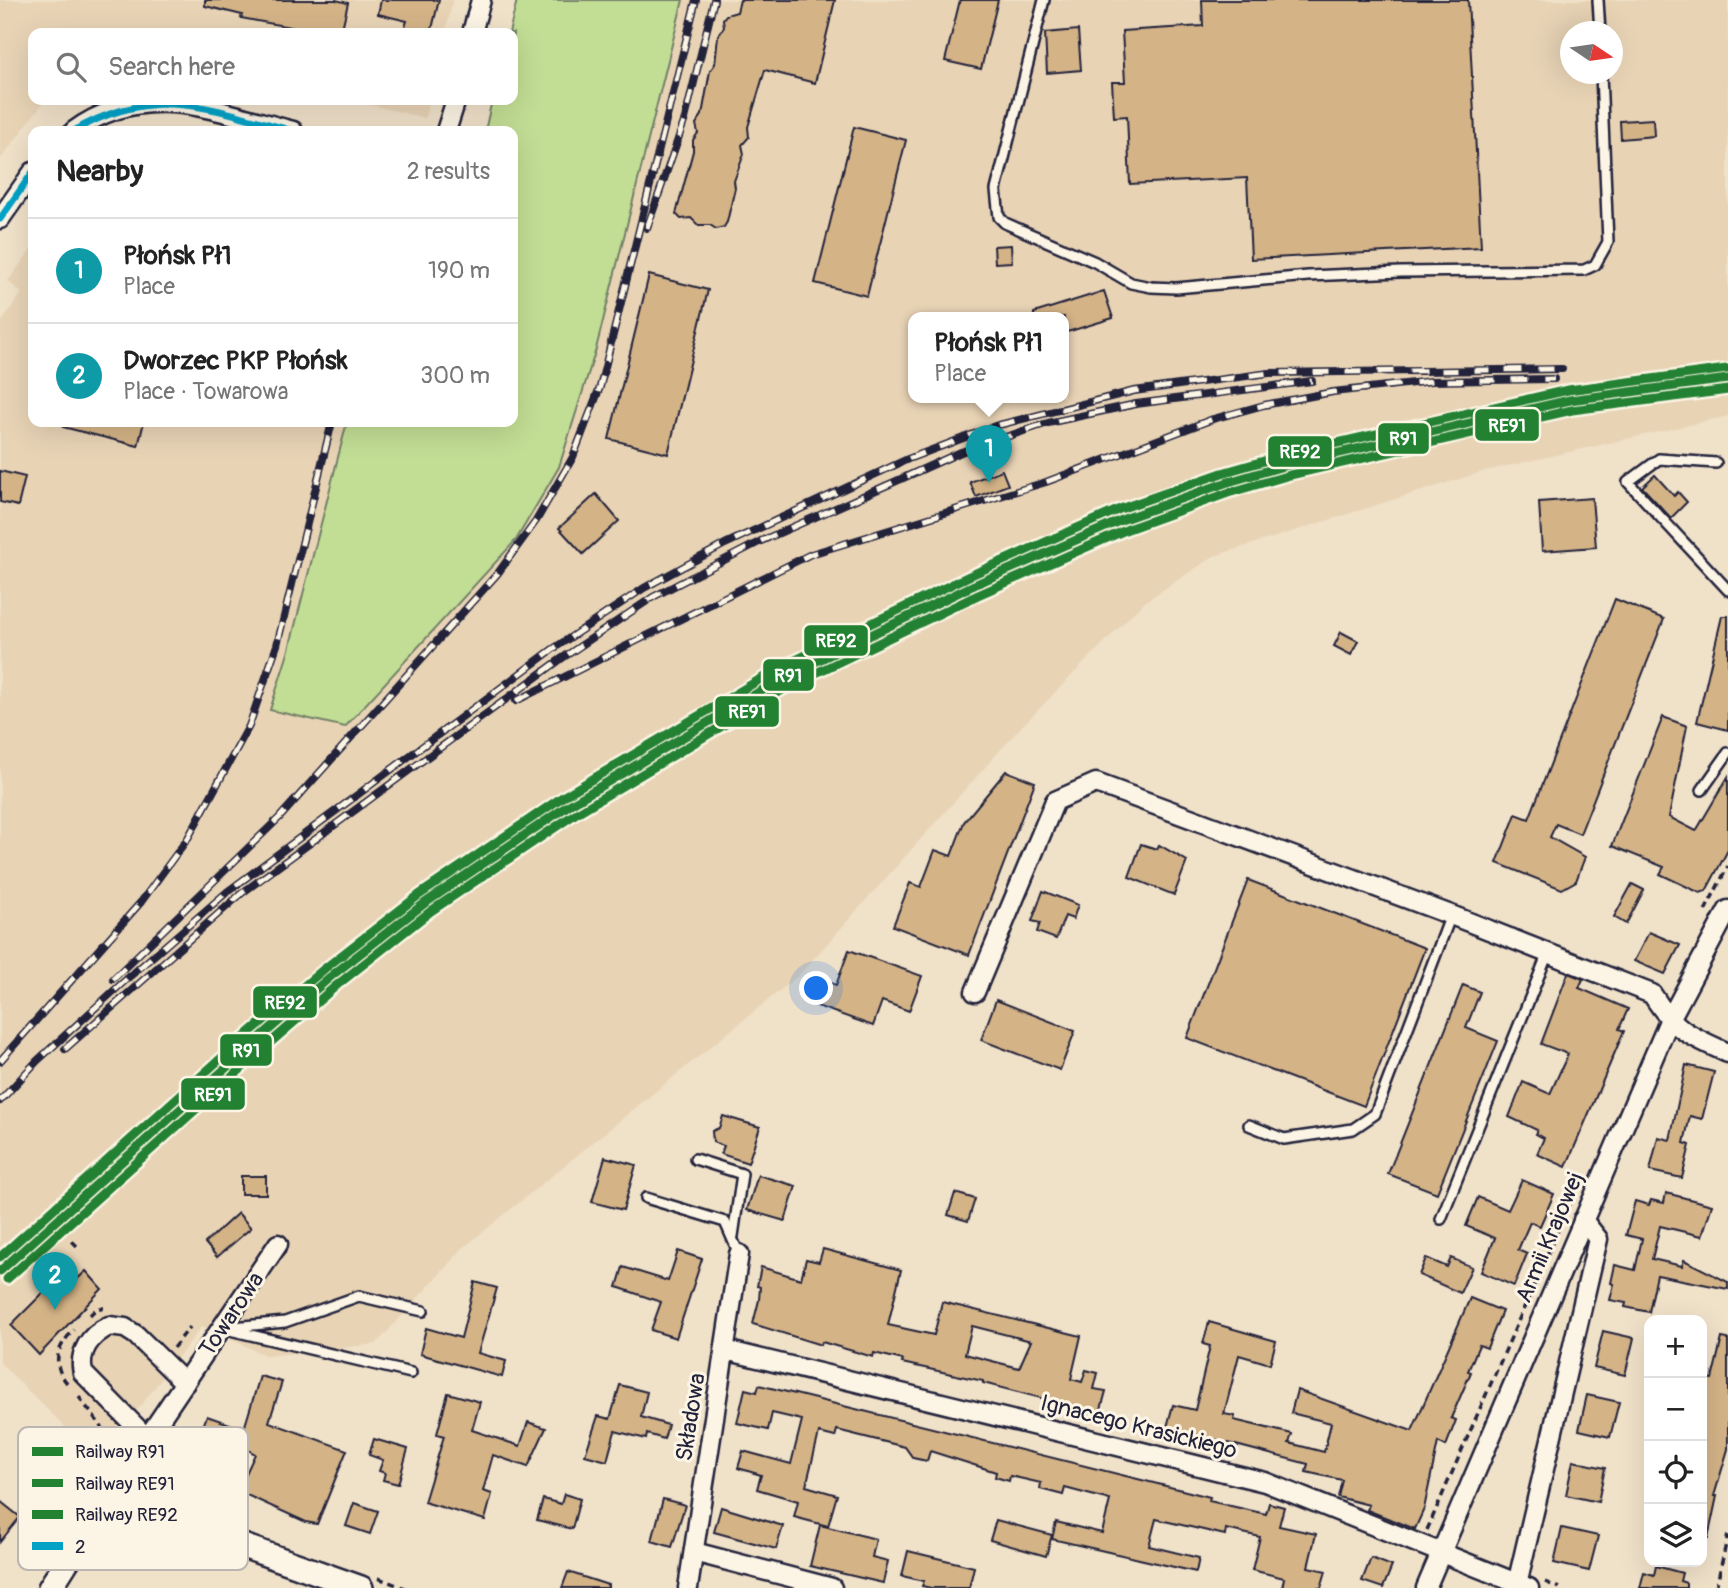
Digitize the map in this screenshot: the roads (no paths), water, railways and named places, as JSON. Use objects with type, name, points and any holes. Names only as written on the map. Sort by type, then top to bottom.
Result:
[{"type":"street","points":[[473,28],[481,0]]},
{"type":"street","points":[[81,126],[95,116],[128,105]]},
{"type":"street","points":[[189,105],[273,126]]},
{"type":"street","points":[[448,126],[454,105]]},
{"type":"street","points":[[0,219],[28,179]]},
{"type":"street","points":[[975,992],[1055,801],[1096,783],[1451,915],[1652,995],[1669,1021],[1692,1037],[1728,1053]]},
{"type":"street","name":"Armii Krajowej","points":[[1426,1588],[1669,1021],[1728,909]]},
{"type":"street","points":[[1523,1586],[1598,1239],[1583,1220]]},
{"type":"street","name":"Towarowa","points":[[154,1427],[278,1244]]},
{"type":"street","name":"Składowa","points":[[688,1588],[739,1254]]},
{"type":"street","name":"Towarowa","points":[[136,1427],[90,1383],[80,1362],[84,1349],[100,1331],[109,1326],[125,1328],[184,1383]]},
{"type":"street","name":"Ignacego Krasickiego","points":[[725,1350],[1265,1482],[1523,1586]]},
{"type":"street","points":[[248,1544],[365,1581]]},
{"type":"street","points":[[694,1552],[832,1588]]},
{"type":"street","name":"Towarowa","points":[[50,1588],[61,1570]]},
{"type":"lane","points":[[1044,0],[996,190],[999,217],[1006,223],[1095,262],[1131,283],[1151,287],[1175,288],[1348,274],[1584,270],[1594,265],[1608,242],[1601,84]]},
{"type":"lane","points":[[1598,0],[1599,21]]},
{"type":"lane","points":[[1716,463],[1659,459],[1628,482],[1728,590]]},
{"type":"lane","points":[[1702,790],[1728,753]]},
{"type":"lane","points":[[1249,1125],[1284,1139],[1353,1129],[1375,1114],[1451,915]]},
{"type":"lane","points":[[1440,1219],[1548,953]]},
{"type":"lane","points":[[695,1159],[742,1174],[733,1236]]},
{"type":"lane","points":[[646,1198],[725,1222],[739,1254]]},
{"type":"lane","points":[[221,1328],[285,1322],[359,1296],[423,1311]]},
{"type":"lane","points":[[221,1328],[411,1373]]},
{"type":"railway","points":[[113,979],[280,817],[498,573],[536,521],[573,457],[600,387],[696,0]]},
{"type":"railway","points":[[647,228],[685,119],[714,0]]},
{"type":"railway","points":[[0,1101],[37,1061],[227,892],[553,649],[644,588],[725,544],[908,459],[995,426],[1134,391],[1269,373],[1562,369]]},
{"type":"railway","points":[[516,701],[811,554],[1046,482],[1213,419],[1264,405],[1333,392],[1432,381],[1554,379]]},
{"type":"railway","points":[[65,1049],[242,893],[561,659],[653,597],[761,541],[961,452],[1048,423],[1136,404],[1312,381]]},
{"type":"railway","points":[[0,1061],[141,902],[188,838],[249,726],[277,645],[331,427]]},
{"type":"rail line","name":"RE92","points":[[0,1257],[249,1033],[324,969],[419,895],[564,796],[781,667],[969,576],[1120,509],[1222,473],[1285,455],[1568,390],[1727,369]]},
{"type":"rail line","name":"R91","points":[[0,1271],[256,1041],[330,977],[425,903],[569,805],[786,676],[974,585],[1124,519],[1225,483],[1287,465],[1570,400],[1728,379]]},
{"type":"rail line","name":"RE91","points":[[7,1279],[263,1049],[337,985],[431,911],[575,814],[791,685],[978,595],[1128,529],[1228,493],[1290,475],[1572,410],[1728,390]]},
{"type":"place","name":"Płońsk Pł1","points":[[989,483]]},
{"type":"place","name":"Dworzec PKP Płońsk","points":[[55,1310]]}]
